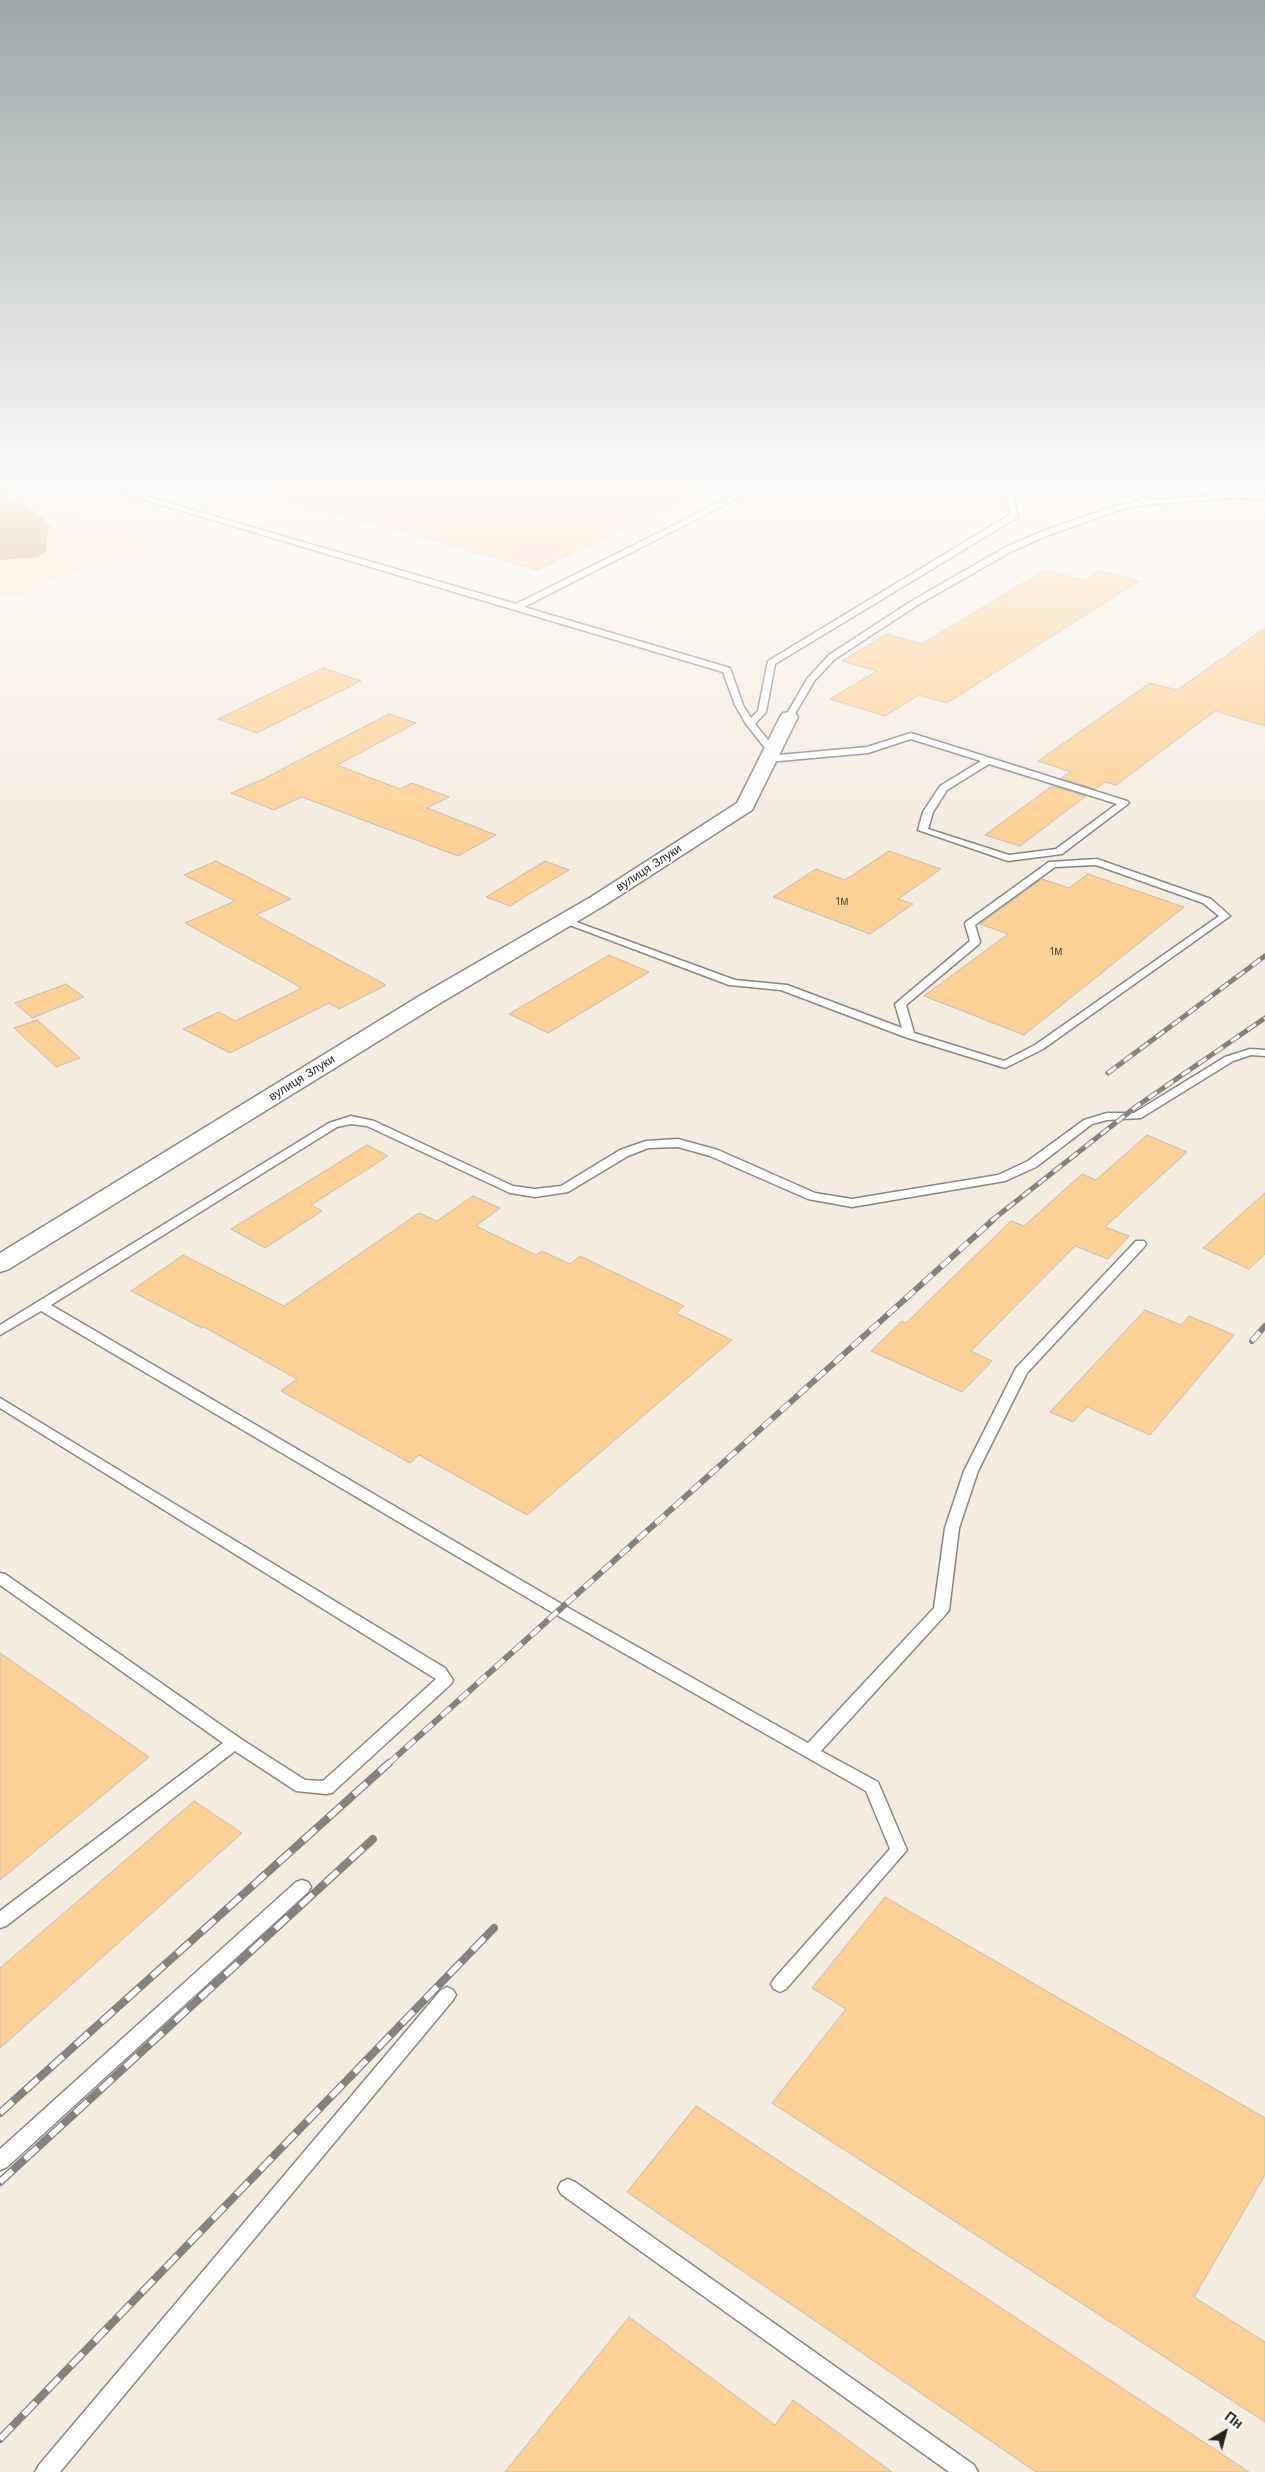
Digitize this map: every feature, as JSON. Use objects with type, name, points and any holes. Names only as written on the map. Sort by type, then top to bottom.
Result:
[{"type":"street","name":"вулиця Злуки","points":[[0,1264],[564,920],[745,806],[789,717]]},
{"type":"lane","points":[[502,602],[727,670],[739,705],[770,755],[868,750],[911,736],[1124,803],[1059,852],[1008,858],[923,830],[928,812],[943,788],[987,761]]},
{"type":"lane","points":[[518,607],[527,602]]},
{"type":"lane","points":[[750,724],[762,712],[771,663],[871,602]]},
{"type":"lane","name":"вулиця Злуки","points":[[789,717],[811,680],[832,657],[916,602]]},
{"type":"lane","points":[[564,920],[732,984],[783,987],[909,1035],[1005,1065],[1039,1046],[1225,916],[1207,901],[1097,862],[1053,864],[970,924],[975,942],[900,1004],[909,1035]]},
{"type":"lane","points":[[0,1331],[333,1125],[351,1120],[370,1123],[510,1189],[535,1193],[564,1189],[624,1153],[646,1145],[678,1143],[714,1153],[812,1196],[852,1203],[1001,1178],[1032,1164],[1088,1122],[1107,1117],[1137,1116],[1229,1059],[1250,1052],[1265,1053]]},
{"type":"lane","points":[[810,1751],[941,1610],[952,1528],[971,1471],[1021,1372],[1140,1244]]},
{"type":"lane","points":[[42,1306],[560,1610],[872,1786],[899,1850],[780,1984]]},
{"type":"lane","points":[[0,1402],[440,1672],[445,1680],[326,1788],[302,1786],[236,1743],[0,1578]]},
{"type":"lane","points":[[0,1921],[236,1743]]},
{"type":"lane","points":[[0,2161],[302,1886]]},
{"type":"lane","points":[[46,2472],[448,1995]]},
{"type":"lane","points":[[568,2188],[967,2472]]},
{"type":"shaded area","points":[[0,602],[1265,602],[1265,2472],[0,2472]]},
{"type":"building","points":[[991,602],[1105,602],[947,703],[919,695],[885,716],[830,699],[877,671],[842,661],[887,634],[922,644]]},
{"type":"building","points":[[1265,628],[1265,726],[1215,711],[1116,785],[1105,782],[1095,789],[1061,778],[1071,772],[1038,761],[1150,683],[1177,690]]},
{"type":"building","points":[[323,668],[361,681],[257,733],[218,719]]},
{"type":"building","points":[[389,714],[416,723],[337,765],[400,789],[412,783],[449,797],[427,808],[496,835],[458,856],[302,797],[274,810],[231,793],[263,779]]},
{"type":"building","points":[[1052,786],[1086,796],[1020,846],[985,835]]},
{"type":"building","points":[[889,851],[941,869],[898,899],[913,904],[870,934],[773,897],[816,869],[845,880]]},
{"type":"building","points":[[216,861],[291,899],[256,915],[386,985],[339,1009],[329,1003],[230,1053],[183,1029],[219,1012],[235,1021],[302,988],[185,923],[235,901],[184,875]]},
{"type":"building","points":[[545,861],[569,870],[510,906],[486,897]]},
{"type":"building","points":[[1088,874],[1184,907],[1024,1035],[924,996],[1008,934],[980,924],[1042,879],[1069,888]]},
{"type":"building","points":[[609,955],[649,972],[548,1033],[509,1014]]},
{"type":"building","points":[[66,984],[84,997],[32,1018],[15,1003]]},
{"type":"building","points":[[37,1020],[80,1058],[56,1067],[14,1028]]},
{"type":"building","points":[[1147,1135],[1187,1152],[1105,1227],[1129,1236],[1108,1259],[1075,1246],[971,1351],[992,1361],[962,1392],[871,1351],[902,1321],[906,1323],[1011,1221],[1024,1226],[1082,1174],[1096,1180]]},
{"type":"building","points":[[367,1145],[388,1156],[311,1205],[322,1211],[265,1248],[231,1229]]},
{"type":"building","points":[[1265,1193],[1265,1254],[1249,1269],[1203,1248]]},
{"type":"building","points":[[473,1196],[500,1208],[476,1226],[536,1255],[542,1251],[570,1264],[580,1256],[684,1306],[676,1313],[732,1340],[527,1515],[419,1455],[410,1463],[281,1391],[297,1379],[204,1327],[202,1328],[131,1291],[183,1255],[284,1306],[419,1213],[437,1221]]},
{"type":"building","points":[[1145,1310],[1181,1325],[1189,1316],[1234,1335],[1150,1435],[1087,1407],[1073,1422],[1050,1412]]},
{"type":"building","points":[[0,1653],[149,1757],[0,1880]]},
{"type":"building","points":[[194,1801],[242,1833],[0,2048],[0,1968]]},
{"type":"building","points":[[885,1897],[1265,2118],[1265,2175],[1194,2297],[1265,2342],[1265,2422],[772,2103],[846,2009],[812,1988]]},
{"type":"building","points":[[696,2106],[1249,2472],[1036,2472],[627,2192]]},
{"type":"building","points":[[629,2317],[775,2425],[793,2400],[892,2472],[505,2472]]},
{"type":"railway","points":[[1108,1073],[1265,956]]},
{"type":"railway","points":[[991,1221],[1137,1106],[1265,1018]]},
{"type":"railway","points":[[388,1764],[993,1220]]},
{"type":"railway","points":[[1252,1341],[1265,1326]]},
{"type":"railway","points":[[0,2113],[389,1763]]},
{"type":"railway","points":[[0,2182],[373,1839]]},
{"type":"railway","points":[[0,2439],[494,1928]]}]
